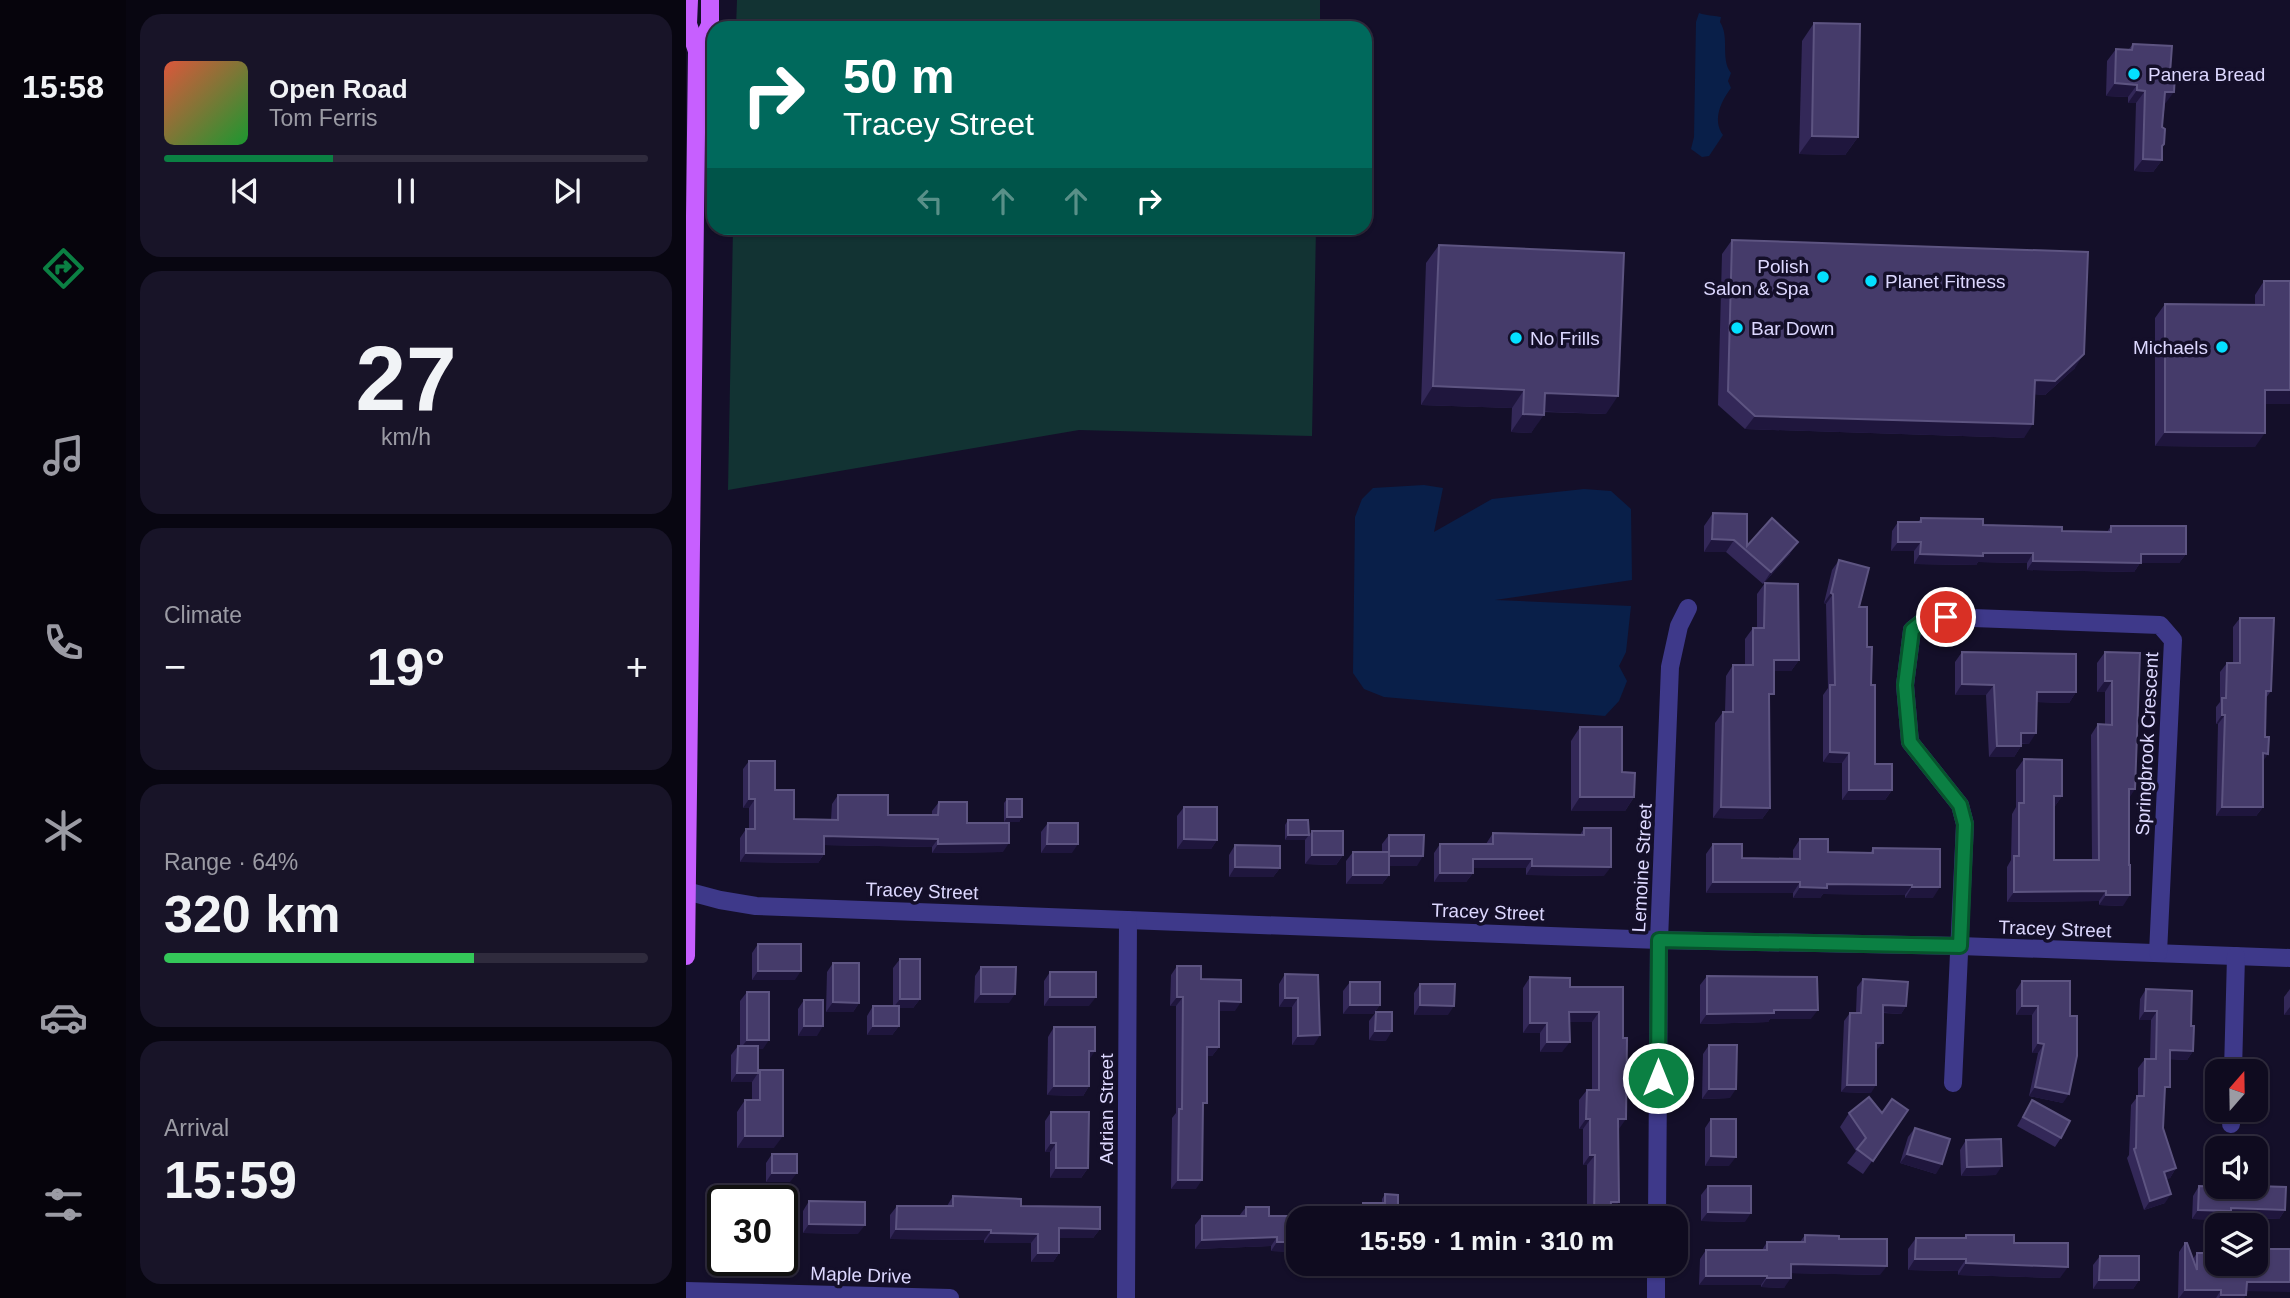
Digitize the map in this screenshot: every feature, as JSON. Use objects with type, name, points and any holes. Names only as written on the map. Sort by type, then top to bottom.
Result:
[{"type":"main road","points":[[686,956],[697,51],[688,24],[689,0]]},
{"type":"main road","points":[[710,0],[710,21]]},
{"type":"main road","points":[[697,51],[707,31]]},
{"type":"street","name":"Lemoine Street","points":[[1657,1206],[1659,940],[1670,667],[1679,626],[1688,608]]},
{"type":"street","name":"Springbrook Crescent","points":[[1953,1083],[1965,824],[1960,805],[1910,742],[1905,685],[1912,630],[1927,618],[2160,625],[2173,640],[2158,953]]},
{"type":"street","name":"Tracey Street","points":[[687,891],[756,906],[1659,940],[1960,946],[2290,958]]},
{"type":"street","name":"Adrian Street","points":[[1126,1298],[1128,920]]},
{"type":"street","points":[[2233,1059],[2236,956]]},
{"type":"street","points":[[1656,1276],[1656,1298]]},
{"type":"street","name":"Maple Drive","points":[[686,1291],[950,1298]]},
{"type":"green space","points":[[737,0],[1320,0],[1320,21],[736,21]]},
{"type":"green space","points":[[733,235],[1316,235],[1312,436],[1079,430],[728,490]]},
{"type":"water","points":[[1699,13],[1721,17],[1726,61],[1731,73],[1728,81],[1731,88],[1721,105],[1718,117],[1723,135],[1709,156],[1702,157],[1691,149],[1694,137],[1696,22]]},
{"type":"water","points":[[1424,485],[1443,488],[1434,532],[1492,499],[1584,489],[1611,491],[1631,509],[1632,580],[1495,600],[1631,606],[1626,652],[1619,666],[1627,681],[1619,701],[1605,716],[1384,697],[1364,689],[1353,673],[1355,517],[1362,499],[1373,488]]},
{"type":"building","points":[[1814,23],[1860,24],[1858,137],[1812,136]]},
{"type":"building","points":[[2133,44],[2172,46],[2170,73],[2175,73],[2174,92],[2165,92],[2162,160],[2143,159],[2145,91],[2137,90],[2137,85],[2115,83],[2116,49],[2132,50]]},
{"type":"building","points":[[1732,240],[2088,252],[2084,354],[2055,381],[2035,380],[2033,424],[1755,416],[1728,391]]},
{"type":"building","name":"No Frills","points":[[1439,245],[1624,253],[1618,396],[1545,393],[1544,415],[1523,414],[1524,390],[1433,386]]},
{"type":"building","points":[[2264,281],[2290,281],[2290,390],[2265,390],[2265,433],[2165,432],[2165,304],[2264,305]]},
{"type":"building","points":[[1713,513],[1747,514],[1747,546],[1772,518],[1798,542],[1771,572],[1734,540],[1712,539]]},
{"type":"building","points":[[1921,518],[1983,519],[1983,525],[2062,527],[2062,531],[2111,532],[2111,526],[2186,526],[2186,554],[2141,554],[2141,563],[2033,561],[2033,553],[1983,553],[1983,556],[1920,554],[1921,542],[1898,542],[1898,522],[1921,522]]},
{"type":"building","points":[[1839,560],[1869,568],[1859,607],[1867,607],[1867,647],[1872,647],[1875,764],[1892,764],[1892,790],[1849,790],[1849,753],[1830,752],[1830,685],[1835,685],[1831,593]]},
{"type":"building","points":[[1765,583],[1798,584],[1799,660],[1774,660],[1774,694],[1769,694],[1770,808],[1721,807],[1723,712],[1733,712],[1733,665],[1753,665],[1753,628],[1764,628]]},
{"type":"building","points":[[2240,618],[2274,618],[2271,691],[2266,691],[2265,737],[2269,737],[2268,754],[2263,753],[2263,807],[2222,807],[2225,715],[2222,715],[2222,698],[2226,698],[2227,663],[2240,663]]},
{"type":"building","points":[[1962,652],[2076,654],[2076,692],[2037,692],[2036,733],[2021,733],[2021,746],[1997,746],[1994,685],[1962,684]]},
{"type":"building","points":[[2105,652],[2140,653],[2135,789],[2129,789],[2130,895],[2106,895],[2106,891],[2014,892],[2014,856],[2019,856],[2019,803],[2024,803],[2024,759],[2062,760],[2062,796],[2054,796],[2054,860],[2099,860],[2098,724],[2112,725],[2112,681],[2105,681]]},
{"type":"building","points":[[1580,727],[1622,727],[1622,772],[1635,773],[1634,797],[1580,797]]},
{"type":"building","points":[[749,761],[775,761],[775,790],[794,790],[794,819],[838,820],[838,795],[888,795],[888,815],[938,815],[939,802],[967,802],[967,823],[1009,823],[1009,843],[938,844],[938,839],[824,836],[824,854],[746,853],[746,829],[755,829],[755,799],[749,799]]},
{"type":"building","points":[[1007,799],[1022,799],[1022,817],[1007,817]]},
{"type":"building","points":[[1184,807],[1217,807],[1217,840],[1184,839]]},
{"type":"building","points":[[1288,820],[1308,820],[1309,835],[1288,835]]},
{"type":"building","points":[[1048,823],[1078,823],[1078,844],[1047,844]]},
{"type":"building","points":[[1584,828],[1611,828],[1611,867],[1532,866],[1532,859],[1473,859],[1473,873],[1440,873],[1440,844],[1493,844],[1493,833],[1584,835]]},
{"type":"building","points":[[1312,831],[1343,831],[1343,855],[1312,855]]},
{"type":"building","points":[[1389,835],[1424,835],[1423,856],[1389,856]]},
{"type":"building","points":[[1800,839],[1828,839],[1828,852],[1873,853],[1873,848],[1940,849],[1940,887],[1827,884],[1827,888],[1800,887],[1800,882],[1713,882],[1713,844],[1742,844],[1742,858],[1800,859]]},
{"type":"building","points":[[1235,845],[1280,846],[1280,868],[1235,867]]},
{"type":"building","points":[[1353,852],[1389,852],[1389,875],[1353,875]]},
{"type":"building","points":[[758,944],[801,944],[801,971],[758,971]]},
{"type":"building","points":[[900,959],[920,959],[920,999],[900,999]]},
{"type":"building","points":[[833,963],[859,963],[859,1003],[833,1002]]},
{"type":"building","points":[[1177,966],[1201,966],[1201,979],[1241,980],[1241,1002],[1219,1001],[1219,1047],[1207,1047],[1207,1103],[1203,1103],[1202,1180],[1178,1180],[1183,997],[1177,997]]},
{"type":"building","points":[[981,967],[1016,967],[1015,994],[981,994]]},
{"type":"building","points":[[1050,972],[1096,972],[1096,997],[1050,997]]},
{"type":"building","points":[[1285,974],[1318,975],[1320,1035],[1298,1036],[1298,998],[1285,998]]},
{"type":"building","points":[[1707,976],[1817,977],[1818,1010],[1707,1014]]},
{"type":"building","points":[[1530,977],[1570,978],[1570,987],[1623,987],[1623,1038],[1627,1038],[1626,1119],[1618,1119],[1619,1202],[1611,1202],[1611,1206],[1594,1206],[1595,1155],[1590,1155],[1590,1119],[1586,1119],[1587,1090],[1599,1090],[1599,1012],[1569,1012],[1570,1042],[1547,1042],[1547,1023],[1530,1023]]},
{"type":"building","points":[[1863,979],[1908,982],[1906,1006],[1883,1005],[1883,1043],[1876,1043],[1876,1085],[1847,1085],[1850,1013],[1861,1013]]},
{"type":"building","points":[[2022,981],[2070,981],[2070,1016],[2077,1016],[2077,1056],[2069,1094],[2035,1087],[2044,1044],[2038,1043],[2038,1006],[2022,1006]]},
{"type":"building","points":[[1350,982],[1380,982],[1380,1005],[1350,1005]]},
{"type":"building","points":[[1420,984],[1455,984],[1454,1006],[1420,1005]]},
{"type":"building","points":[[2146,989],[2192,991],[2191,1026],[2194,1026],[2193,1051],[2170,1050],[2170,1087],[2165,1087],[2163,1128],[2176,1168],[2164,1172],[2171,1194],[2150,1201],[2134,1149],[2137,1096],[2144,1096],[2145,1059],[2156,1059],[2157,1011],[2145,1011]]},
{"type":"building","points":[[747,992],[769,992],[769,1040],[747,1040]]},
{"type":"building","points":[[804,1000],[823,1000],[823,1026],[804,1026]]},
{"type":"building","points":[[873,1006],[899,1006],[899,1026],[873,1026]]},
{"type":"building","points":[[1376,1012],[1392,1012],[1392,1031],[1375,1031]]},
{"type":"building","points":[[1054,1027],[1095,1027],[1095,1051],[1089,1051],[1089,1086],[1054,1086]]},
{"type":"building","points":[[1709,1045],[1737,1045],[1736,1089],[1709,1089]]},
{"type":"building","points":[[738,1046],[758,1046],[758,1073],[737,1073]]},
{"type":"building","points":[[760,1070],[783,1070],[783,1136],[745,1136],[745,1100],[760,1100]]},
{"type":"building","points":[[1869,1097],[1882,1113],[1892,1099],[1908,1110],[1873,1161],[1857,1149],[1866,1138],[1849,1113]]},
{"type":"building","points":[[2032,1100],[2070,1121],[2061,1138],[2023,1117]]},
{"type":"building","points":[[1051,1112],[1089,1112],[1088,1168],[1056,1168],[1056,1143],[1051,1143]]},
{"type":"building","points":[[1711,1119],[1736,1119],[1736,1157],[1711,1156]]},
{"type":"building","points":[[1915,1128],[1950,1139],[1942,1164],[1907,1154]]},
{"type":"building","points":[[2001,1139],[2002,1166],[1967,1167],[1966,1140]]},
{"type":"building","points":[[772,1154],[797,1154],[797,1173],[772,1173]]},
{"type":"building","points":[[1708,1186],[1751,1186],[1751,1213],[1708,1212]]},
{"type":"building","points":[[2199,1186],[2205,1186],[2205,1199],[2268,1199],[2268,1187],[2286,1187],[2285,1210],[2198,1210]]},
{"type":"building","points":[[1385,1194],[1398,1195],[1398,1206],[1385,1206]]},
{"type":"building","points":[[953,1196],[1021,1199],[1021,1206],[1100,1207],[1100,1229],[1059,1228],[1059,1253],[1038,1253],[1038,1234],[991,1233],[991,1230],[896,1229],[897,1206],[953,1206]]},
{"type":"building","points":[[809,1201],[865,1202],[865,1225],[809,1224]]},
{"type":"building","points":[[1363,1203],[1383,1203],[1383,1206],[1363,1206]]},
{"type":"building","points":[[1246,1207],[1269,1207],[1269,1216],[1286,1216],[1286,1242],[1277,1242],[1277,1237],[1202,1240],[1202,1216],[1246,1216]]},
{"type":"building","points":[[1805,1235],[1839,1236],[1839,1239],[1887,1239],[1887,1266],[1791,1264],[1791,1278],[1706,1276],[1706,1250],[1767,1250],[1767,1242],[1805,1242]]},
{"type":"building","points":[[1966,1235],[2014,1235],[2014,1243],[2068,1243],[2068,1267],[1966,1263],[1966,1259],[1915,1259],[1916,1238],[1966,1238]]},
{"type":"building","points":[[2185,1243],[2197,1270],[2197,1253],[2205,1253],[2205,1276],[2268,1276],[2268,1249],[2290,1249],[2290,1282],[2247,1282],[2246,1295],[2221,1295],[2221,1290],[2185,1290]]},
{"type":"building","points":[[2100,1256],[2139,1256],[2139,1280],[2099,1280]]},
{"type":"place","name":"Panera Bread","points":[[2134,74]]},
{"type":"place","name":"Polish Salon & Spa","points":[[1823,277]]},
{"type":"place","name":"Planet Fitness","points":[[1871,281]]},
{"type":"place","name":"Bar Down","points":[[1737,328]]},
{"type":"place","name":"No Frills","points":[[1516,338]]},
{"type":"place","name":"Michaels","points":[[2222,347]]},
{"type":"route","points":[[1658,1078],[1659,940],[1960,946],[1965,824],[1960,805],[1910,742],[1905,685],[1912,630],[1927,618],[1946,617]]}]
